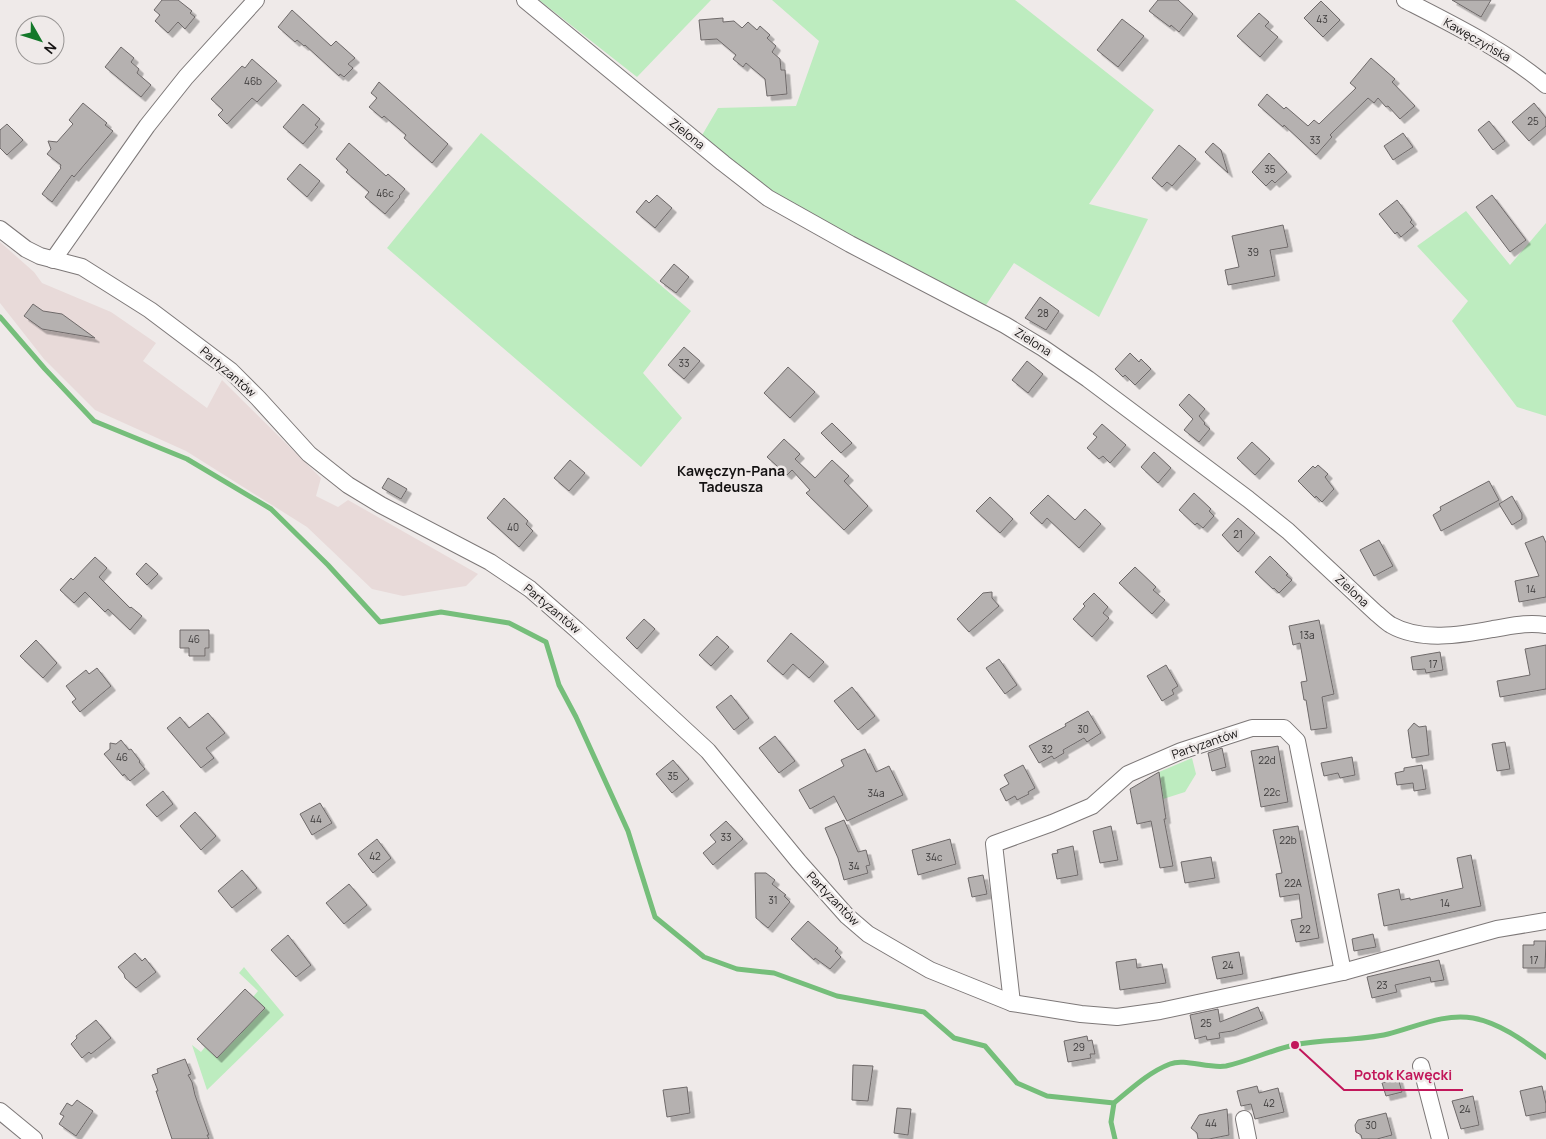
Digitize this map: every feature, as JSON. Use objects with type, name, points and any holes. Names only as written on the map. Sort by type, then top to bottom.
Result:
[{"type":"street","points":[[53,260],[147,126],[186,77],[256,0]]},
{"type":"street","name":"Zielona","points":[[525,0],[762,194],[850,244],[1005,325],[1043,348],[1088,380],[1281,526],[1391,625],[1410,633],[1437,635],[1488,630],[1530,623],[1546,625]]},
{"type":"street","name":"Kawęczyńska","points":[[1405,0],[1473,35],[1529,71],[1546,85]]},
{"type":"street","name":"Partyzantów","points":[[0,228],[26,249],[53,260],[82,267],[150,310],[231,371],[309,454],[348,485],[381,505],[490,562],[530,589],[708,751],[799,862],[847,916],[868,934],[930,970],[1012,1003],[1081,1014],[1117,1017],[1160,1011],[1343,972],[1497,929],[1546,921]]},
{"type":"street","name":"Partyzantów","points":[[1012,1003],[994,844],[1092,806],[1128,774],[1181,751],[1252,728],[1284,728],[1297,741],[1343,972]]},
{"type":"street","points":[[1421,1066],[1440,1139]]},
{"type":"street","points":[[0,1111],[34,1139]]},
{"type":"street","points":[[1244,1119],[1248,1139]]},
{"type":"shaded area","points":[[0,242],[34,272],[42,283],[111,312],[156,343],[143,361],[207,408],[222,380],[321,478],[316,496],[338,507],[348,500],[478,574],[466,586],[403,596],[372,589],[307,527],[186,451],[95,410],[44,359],[0,303]]},
{"type":"green space","points":[[539,0],[711,0],[637,77]]},
{"type":"green space","points":[[772,0],[1015,0],[1154,110],[1089,204],[1148,219],[1099,317],[1014,263],[986,305],[868,247],[777,199],[701,137],[718,108],[796,106],[819,41]]},
{"type":"green space","points":[[481,133],[691,311],[643,373],[682,418],[641,467],[387,248]]},
{"type":"green space","points":[[1466,211],[1510,265],[1546,223],[1546,416],[1517,407],[1452,321],[1468,301],[1417,246]]},
{"type":"green space","points":[[1192,758],[1196,774],[1185,792],[1163,799],[1159,772]]},
{"type":"green space","points":[[244,967],[284,1015],[207,1090],[192,1045],[201,1052],[205,1047],[217,1058],[265,1008],[253,997],[258,991],[239,973]]},
{"type":"building","points":[[162,0],[178,0],[192,11],[190,13],[195,17],[185,29],[178,22],[168,33],[155,21],[160,15],[154,10]]},
{"type":"building","points":[[1158,0],[1178,0],[1193,14],[1179,32],[1149,11]]},
{"type":"building","points":[[1452,0],[1491,0],[1481,17]]},
{"type":"building","points":[[1321,1],[1340,20],[1323,37],[1304,18]]},
{"type":"building","points":[[292,10],[331,46],[336,41],[355,58],[348,64],[353,68],[344,77],[340,74],[339,76],[305,45],[297,40],[295,42],[278,27]]},
{"type":"building","points":[[1259,13],[1269,22],[1265,26],[1278,37],[1260,57],[1237,36]]},
{"type":"building","points":[[723,18],[723,22],[734,21],[742,28],[748,22],[757,30],[760,26],[770,35],[767,38],[776,46],[772,52],[780,59],[781,70],[785,70],[787,94],[767,96],[765,79],[746,63],[743,67],[733,59],[736,55],[717,39],[701,40],[699,20]]},
{"type":"building","points":[[1122,19],[1144,36],[1118,67],[1097,50]]},
{"type":"building","points":[[121,47],[134,58],[131,62],[139,69],[137,73],[151,85],[141,97],[105,67]]},
{"type":"building","points":[[1371,58],[1395,79],[1392,82],[1415,106],[1400,119],[1378,98],[1374,103],[1368,98],[1330,135],[1332,137],[1316,155],[1284,125],[1283,127],[1258,105],[1267,94],[1308,126],[1314,120],[1319,124],[1356,88],[1350,83]]},
{"type":"building","points":[[252,59],[277,81],[257,102],[252,98],[227,124],[218,115],[223,110],[211,99],[242,66],[245,68]]},
{"type":"building","points":[[379,82],[448,144],[432,163],[404,138],[406,135],[384,116],[382,118],[369,107],[377,98],[371,93]]},
{"type":"building","points":[[83,103],[107,123],[105,125],[113,131],[74,177],[72,175],[52,202],[42,194],[61,168],[61,165],[47,154],[51,149],[48,141],[57,142],[73,124],[69,120]]},
{"type":"building","points":[[1534,103],[1546,118],[1546,126],[1529,141],[1512,122]]},
{"type":"building","points":[[303,104],[320,119],[315,125],[318,127],[303,144],[283,127]]},
{"type":"building","points":[[1489,121],[1505,141],[1493,150],[1478,130]]},
{"type":"building","points":[[7,124],[23,140],[7,155],[0,148],[0,130]]},
{"type":"building","points":[[1403,133],[1413,147],[1393,160],[1384,146]]},
{"type":"building","points":[[349,143],[386,176],[388,174],[405,189],[385,214],[365,197],[369,192],[346,172],[348,170],[336,159]]},
{"type":"building","points":[[1213,143],[1221,150],[1228,173],[1205,152]]},
{"type":"building","points":[[1179,145],[1196,159],[1172,186],[1167,182],[1162,187],[1152,178]]},
{"type":"building","points":[[1269,153],[1287,172],[1275,183],[1272,180],[1266,186],[1252,172]]},
{"type":"building","points":[[300,164],[320,181],[307,197],[287,179]]},
{"type":"building","points":[[657,195],[672,208],[655,228],[636,212],[646,200],[649,203]]},
{"type":"building","points":[[1492,195],[1526,240],[1510,252],[1476,207]]},
{"type":"building","points":[[1397,200],[1412,220],[1410,222],[1414,226],[1401,237],[1397,232],[1395,234],[1379,214]]},
{"type":"building","points":[[1283,225],[1288,247],[1270,250],[1275,276],[1228,285],[1225,270],[1239,267],[1232,236]]},
{"type":"building","points":[[674,264],[689,277],[676,293],[660,281]]},
{"type":"building","points":[[1040,297],[1059,311],[1046,330],[1025,318]]},
{"type":"building","points":[[33,304],[43,311],[62,314],[95,338],[42,329],[24,316]]},
{"type":"building","points":[[684,347],[700,361],[684,379],[668,365]]},
{"type":"building","points":[[1130,353],[1139,362],[1141,359],[1151,369],[1135,385],[1125,375],[1123,377],[1115,369]]},
{"type":"building","points":[[1027,361],[1043,374],[1028,393],[1012,380]]},
{"type":"building","points":[[788,367],[815,392],[790,418],[764,393]]},
{"type":"building","points":[[1189,394],[1205,409],[1199,416],[1210,429],[1199,442],[1184,430],[1193,419],[1179,405]]},
{"type":"building","points":[[832,423],[852,443],[841,453],[821,433]]},
{"type":"building","points":[[1102,424],[1126,445],[1110,463],[1103,456],[1099,459],[1087,448],[1097,437],[1093,434]]},
{"type":"building","points":[[784,439],[800,454],[795,459],[815,478],[832,460],[849,476],[844,481],[868,506],[844,530],[806,493],[810,490],[792,470],[787,475],[767,457]]},
{"type":"building","points":[[1252,442],[1270,459],[1255,475],[1237,458]]},
{"type":"building","points":[[1154,452],[1171,468],[1158,483],[1141,467]]},
{"type":"building","points":[[570,460],[585,473],[569,491],[554,478]]},
{"type":"building","points":[[1318,465],[1328,474],[1325,477],[1334,489],[1322,502],[1316,496],[1315,498],[1298,481],[1313,466],[1315,468]]},
{"type":"building","points":[[388,478],[407,489],[401,499],[382,488]]},
{"type":"building","points":[[1489,481],[1499,500],[1441,531],[1433,515],[1441,510],[1440,507]]},
{"type":"building","points":[[1194,493],[1211,509],[1209,511],[1214,516],[1203,528],[1197,523],[1195,525],[1179,510]]},
{"type":"building","points":[[1048,495],[1075,520],[1085,509],[1101,524],[1079,548],[1047,518],[1042,524],[1030,513]]},
{"type":"building","points":[[1512,496],[1522,514],[1522,519],[1512,525],[1499,504]]},
{"type":"building","points":[[990,497],[1013,519],[1000,533],[976,511]]},
{"type":"building","points":[[504,498],[528,521],[526,524],[533,531],[519,547],[487,518]]},
{"type":"building","points":[[1238,518],[1255,533],[1238,552],[1222,535]]},
{"type":"building","points":[[1543,536],[1546,543],[1546,597],[1519,602],[1515,581],[1539,576],[1525,543]]},
{"type":"building","points":[[1379,540],[1393,566],[1374,576],[1360,550]]},
{"type":"building","points":[[1270,556],[1292,580],[1279,593],[1255,572]]},
{"type":"building","points":[[95,557],[107,568],[99,577],[130,608],[142,616],[130,630],[108,609],[105,612],[85,592],[74,603],[60,590],[71,578],[73,580]]},
{"type":"building","points":[[146,563],[158,574],[147,585],[136,574]]},
{"type":"building","points":[[1135,567],[1156,587],[1153,590],[1165,600],[1152,614],[1119,583]]},
{"type":"building","points":[[992,592],[992,598],[999,606],[969,632],[957,619],[983,593]]},
{"type":"building","points":[[1094,593],[1108,607],[1103,613],[1109,618],[1092,637],[1073,619],[1085,606],[1083,604]]},
{"type":"building","points":[[644,619],[655,629],[637,649],[626,638]]},
{"type":"building","points":[[1319,620],[1334,694],[1322,697],[1327,728],[1311,730],[1301,682],[1307,681],[1300,643],[1293,645],[1289,626]]},
{"type":"building","points":[[180,630],[209,630],[209,648],[205,648],[205,656],[189,656],[189,648],[180,648]]},
{"type":"building","points":[[791,633],[824,662],[809,678],[793,664],[783,675],[767,661]]},
{"type":"building","points":[[717,636],[729,647],[711,666],[699,655]]},
{"type":"building","points":[[36,640],[57,663],[43,678],[20,656]]},
{"type":"building","points":[[1546,645],[1546,689],[1500,697],[1497,681],[1530,675],[1525,649]]},
{"type":"building","points":[[1440,652],[1443,670],[1426,673],[1425,669],[1413,670],[1411,657]]},
{"type":"building","points":[[999,659],[1017,685],[1005,694],[986,668]]},
{"type":"building","points":[[1166,665],[1178,686],[1172,690],[1174,694],[1162,701],[1147,676]]},
{"type":"building","points":[[97,668],[111,686],[80,712],[72,702],[76,699],[66,686],[86,670],[89,674]]},
{"type":"building","points":[[852,687],[875,716],[858,730],[834,701]]},
{"type":"building","points":[[731,695],[749,718],[734,730],[716,707]]},
{"type":"building","points":[[1088,711],[1101,733],[1087,742],[1084,738],[1063,750],[1064,753],[1054,759],[1052,756],[1039,763],[1029,746],[1066,726],[1065,724]]},
{"type":"building","points":[[208,713],[225,733],[206,748],[214,758],[201,768],[167,728],[180,717],[189,728]]},
{"type":"building","points":[[1414,723],[1419,727],[1426,726],[1429,755],[1412,758],[1408,730]]},
{"type":"building","points":[[775,736],[795,761],[779,773],[759,748]]},
{"type":"building","points":[[121,740],[129,750],[131,749],[145,769],[130,781],[124,774],[123,776],[104,754],[110,749],[110,743],[116,744]]},
{"type":"building","points":[[1505,742],[1510,769],[1497,771],[1492,744]]},
{"type":"building","points":[[1278,746],[1288,802],[1261,807],[1251,751]]},
{"type":"building","points":[[1222,748],[1226,767],[1212,771],[1208,753]]},
{"type":"building","points":[[865,749],[876,772],[889,766],[903,795],[847,821],[834,796],[810,809],[799,790],[844,766],[841,760]]},
{"type":"building","points":[[1352,757],[1355,775],[1340,778],[1338,773],[1324,776],[1321,763]]},
{"type":"building","points":[[673,760],[689,779],[672,793],[656,774]]},
{"type":"building","points":[[1023,765],[1035,788],[1028,792],[1029,794],[1017,800],[1015,796],[1006,801],[1000,789],[1009,784],[1004,775]]},
{"type":"building","points":[[1422,765],[1426,789],[1414,791],[1413,783],[1397,785],[1395,773],[1404,771],[1404,768]]},
{"type":"building","points":[[1159,772],[1166,819],[1164,819],[1173,866],[1160,868],[1151,821],[1137,824],[1130,789]]},
{"type":"building","points":[[163,791],[173,804],[157,817],[146,805]]},
{"type":"building","points":[[320,803],[332,823],[312,835],[300,814]]},
{"type":"building","points":[[195,812],[216,836],[201,850],[180,826]]},
{"type":"building","points":[[844,820],[858,852],[866,850],[870,865],[866,866],[868,873],[844,880],[838,858],[825,828]]},
{"type":"building","points":[[726,821],[743,839],[713,865],[703,853],[716,842],[710,835]]},
{"type":"building","points":[[1111,826],[1118,860],[1100,863],[1093,831]]},
{"type":"building","points":[[1298,826],[1319,938],[1296,942],[1291,920],[1302,918],[1299,894],[1280,897],[1276,874],[1282,873],[1273,830]]},
{"type":"building","points":[[377,839],[391,858],[373,873],[358,854]]},
{"type":"building","points":[[950,839],[956,864],[918,875],[912,850]]},
{"type":"building","points":[[1073,846],[1078,875],[1057,879],[1052,854],[1058,853],[1057,850]]},
{"type":"building","points":[[1471,855],[1481,906],[1384,926],[1378,894],[1399,889],[1401,900],[1410,898],[1410,900],[1463,888],[1457,858]]},
{"type":"building","points":[[1211,857],[1215,878],[1185,883],[1181,862]]},
{"type":"building","points":[[242,870],[257,888],[232,908],[218,891]]},
{"type":"building","points":[[755,873],[766,873],[775,880],[772,884],[786,895],[784,896],[790,902],[768,928],[756,918]]},
{"type":"building","points":[[983,875],[987,894],[972,897],[968,878]]},
{"type":"building","points":[[349,884],[367,905],[344,924],[326,903]]},
{"type":"building","points":[[808,921],[838,948],[835,951],[841,957],[830,969],[815,958],[814,960],[791,939]]},
{"type":"building","points":[[1373,934],[1376,947],[1354,951],[1352,939]]},
{"type":"building","points":[[288,935],[311,965],[296,977],[271,950]]},
{"type":"building","points":[[1534,941],[1546,941],[1545,968],[1523,968],[1523,945],[1534,945]]},
{"type":"building","points":[[1239,952],[1243,974],[1217,979],[1212,957]]},
{"type":"building","points":[[135,953],[142,961],[145,958],[156,972],[136,988],[125,978],[118,967]]},
{"type":"building","points":[[1136,959],[1137,968],[1162,964],[1166,983],[1120,990],[1116,962]]},
{"type":"building","points":[[1439,960],[1444,980],[1431,982],[1430,977],[1395,985],[1397,992],[1372,998],[1367,977]]},
{"type":"building","points":[[245,989],[265,1008],[217,1058],[197,1039]]},
{"type":"building","points":[[1258,1007],[1263,1019],[1232,1031],[1219,1033],[1220,1038],[1207,1040],[1206,1036],[1195,1039],[1190,1015],[1218,1009],[1220,1022]]},
{"type":"building","points":[[96,1020],[111,1038],[91,1054],[89,1052],[82,1058],[71,1044],[77,1038],[76,1036]]},
{"type":"building","points":[[1087,1036],[1088,1041],[1092,1040],[1095,1054],[1090,1054],[1091,1058],[1068,1062],[1064,1041]]},
{"type":"building","points":[[185,1059],[191,1074],[188,1075],[192,1082],[209,1139],[172,1139],[156,1091],[158,1091],[152,1075],[158,1073],[157,1069]]},
{"type":"building","points":[[853,1065],[873,1066],[868,1101],[852,1100]]},
{"type":"building","points":[[1398,1078],[1402,1092],[1386,1096],[1382,1083]]},
{"type":"building","points":[[1257,1086],[1259,1093],[1278,1088],[1284,1112],[1255,1119],[1251,1104],[1241,1106],[1237,1091]]},
{"type":"building","points":[[1542,1086],[1546,1112],[1526,1116],[1520,1091]]},
{"type":"building","points":[[687,1087],[690,1113],[667,1117],[663,1090]]},
{"type":"building","points":[[1473,1096],[1479,1125],[1461,1129],[1452,1101]]},
{"type":"building","points":[[77,1100],[93,1111],[76,1136],[59,1124],[64,1116],[60,1114],[67,1103],[72,1106]]},
{"type":"building","points":[[897,1108],[911,1109],[908,1135],[894,1133]]},
{"type":"building","points":[[1227,1109],[1229,1135],[1198,1139],[1197,1133],[1191,1128],[1199,1115]]},
{"type":"building","points":[[1386,1113],[1392,1135],[1377,1139],[1362,1139],[1361,1135],[1356,1132],[1355,1125],[1358,1120]]},
{"type":"waterway","points":[[0,317],[94,421],[187,459],[271,509],[328,565],[380,622],[441,612],[509,623],[546,642],[559,685],[576,717],[628,831],[655,917],[704,957],[737,969],[774,973],[837,996],[924,1012],[954,1038],[985,1046],[1017,1083],[1047,1096],[1114,1103]]},
{"type":"waterway","points":[[1115,1139],[1111,1122],[1114,1103],[1148,1076],[1162,1067],[1176,1062],[1219,1067],[1226,1066],[1294,1045],[1377,1036],[1451,1017],[1473,1018],[1493,1024],[1520,1039],[1546,1057]]},
{"type":"place","name":"Potok Kawęcki","points":[[1295,1045]]},
{"type":"district","name":"Kawęczyn-Pana Tadeusza","points":[[731,480]]}]
